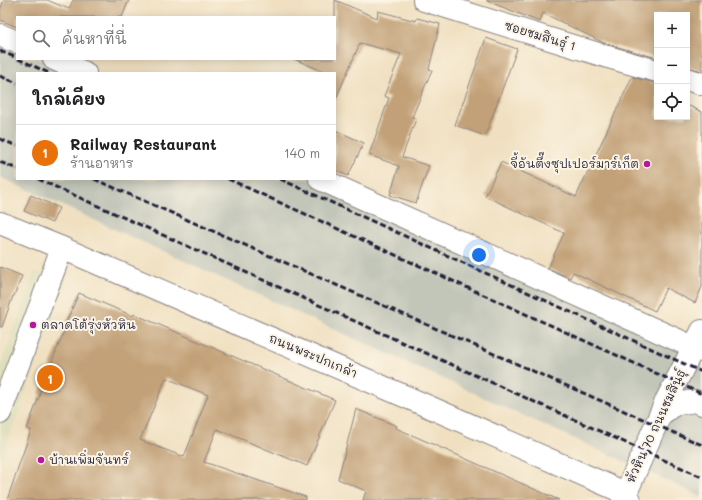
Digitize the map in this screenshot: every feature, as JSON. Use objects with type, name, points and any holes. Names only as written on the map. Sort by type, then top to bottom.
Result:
[{"type":"street","name":"ซอยชมสินธุ์ 1","points":[[424,0],[654,70]]},
{"type":"street","points":[[0,35],[16,42]]},
{"type":"street","points":[[56,60],[83,72]]},
{"type":"street","points":[[690,80],[702,84]]},
{"type":"street","points":[[322,180],[699,343]]},
{"type":"street","name":"ถนนพระปกเกล้า","points":[[0,223],[62,248],[418,402],[626,498]]},
{"type":"street","points":[[0,414],[62,248]]},
{"type":"street","name":"หัวหิน 70 ถนนชมสินธุ์","points":[[626,498],[667,399],[699,343]]},
{"type":"street","points":[[660,415],[675,404],[695,402],[702,404]]},
{"type":"shaded area","points":[[0,37],[16,44],[16,60],[51,60],[78,72],[16,72],[16,180],[317,180],[702,354],[702,497],[0,177]]},
{"type":"shaded area","name":"ตลาดโต้รุ่งหัวหิน","points":[[35,271],[66,282],[0,463],[0,367]]},
{"type":"building","points":[[4,0],[47,0],[69,9],[73,0],[129,0],[122,16],[16,16],[16,27],[0,20],[0,10]]},
{"type":"building","points":[[335,0],[377,18],[378,11],[416,21],[417,18],[440,24],[429,69],[432,70],[412,117],[416,119],[402,157],[429,166],[416,203],[390,195],[399,166],[369,155],[389,98],[384,96],[401,54],[360,43],[336,99],[336,72],[325,72],[296,60],[336,60]]},
{"type":"building","points":[[702,0],[702,71],[690,68],[690,12],[654,12],[654,57],[604,43],[543,13],[540,22],[487,1]]},
{"type":"building","points":[[486,38],[517,49],[485,136],[455,125]]},
{"type":"building","name":"จี้อันตึ๊งซุปเปอร์มาร์เก็ต","points":[[632,77],[654,83],[654,120],[690,120],[690,106],[702,112],[702,287],[695,303],[666,288],[655,311],[573,272],[570,278],[548,268],[564,233],[485,196],[501,162],[576,197]]},
{"type":"building","points":[[336,130],[364,143],[348,176],[336,170]]},
{"type":"building","points":[[31,195],[59,208],[52,223],[24,211]]},
{"type":"building","points":[[0,267],[22,276],[2,327],[0,327]]},
{"type":"building","points":[[79,293],[133,316],[134,314],[335,400],[307,466],[217,429],[204,462],[306,497],[306,500],[7,500],[31,430],[27,429],[39,394],[65,329],[63,329]],"holes":[[[166,378],[208,395],[184,457],[140,440]]]},
{"type":"building","points":[[356,409],[397,426],[396,428],[559,500],[363,500],[366,491],[338,479]]},
{"type":"railway","points":[[0,51],[16,58]]},
{"type":"railway","points":[[20,60],[47,72]]},
{"type":"railway","points":[[0,76],[16,83]]},
{"type":"railway","points":[[0,139],[16,146]]},
{"type":"railway","points":[[0,162],[16,169]]},
{"type":"railway","points":[[40,180],[702,477]]},
{"type":"railway","points":[[96,180],[702,445]]},
{"type":"railway","points":[[230,180],[702,394]]},
{"type":"railway","points":[[282,180],[702,372]]},
{"type":"place","name":"จี้อันตึ๊งซุปเปอร์มาร์เก็ต","points":[[647,164]]},
{"type":"place","name":"ตลาดโต้รุ่งหัวหิน","points":[[33,325]]},
{"type":"place","name":"Railway Restaurant","points":[[50,378]]},
{"type":"place","name":"บ้านเพิ่มจันทร์","points":[[41,460]]}]
